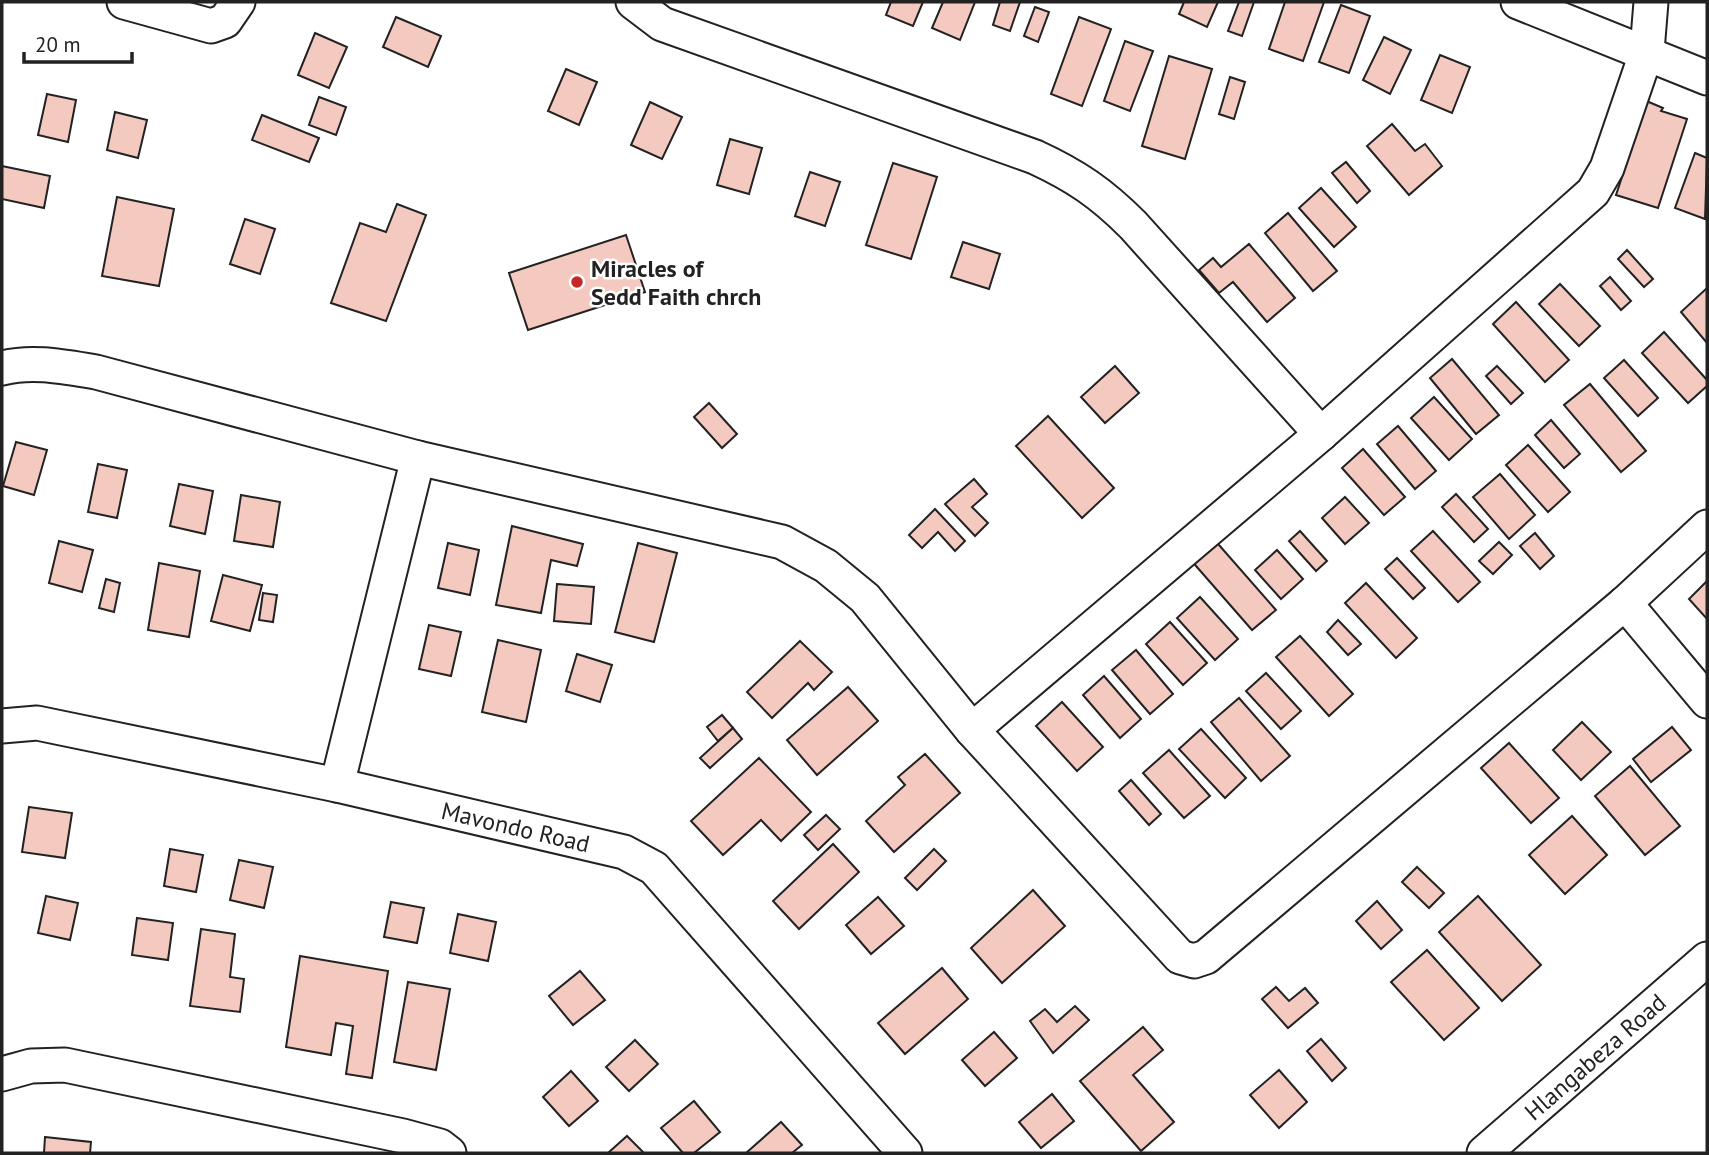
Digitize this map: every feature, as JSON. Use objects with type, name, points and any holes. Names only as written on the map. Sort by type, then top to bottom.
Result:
[{"type":"street","points":[[124,2],[211,26],[225,21],[238,2]]},
{"type":"street","points":[[633,2],[662,24],[1035,157],[1077,177],[1103,195],[1133,226],[1321,434]]},
{"type":"street","points":[[1518,2],[1647,51],[1707,78]]},
{"type":"street","points":[[972,730],[1321,434],[1592,192],[1607,168],[1647,51],[1651,2]]},
{"type":"street","points":[[2,368],[15,365],[57,365],[96,372],[418,458],[782,542],[826,566],[865,598],[972,730],[1180,957],[1194,961],[1206,957],[1625,603],[1707,527]]},
{"type":"street","points":[[337,785],[418,458]]},
{"type":"street","points":[[1625,603],[1707,701]]},
{"type":"street","name":"Mavondo Road","points":[[2,726],[37,723],[337,785],[624,852],[654,868],[905,1153]]},
{"type":"street","name":"Hlangabeza Road","points":[[1484,1153],[1707,959]]},
{"type":"street","points":[[2,1074],[31,1066],[65,1065],[402,1136],[440,1146],[449,1153]]},
{"type":"building","points":[[891,2],[923,2],[913,26],[886,15]]},
{"type":"building","points":[[943,2],[975,2],[960,40],[932,28]]},
{"type":"building","points":[[1000,2],[1020,2],[1010,31],[993,25]]},
{"type":"building","points":[[1184,2],[1218,2],[1207,27],[1179,14]]},
{"type":"building","points":[[1239,2],[1254,2],[1242,36],[1228,31]]},
{"type":"building","points":[[1285,2],[1324,2],[1303,61],[1269,49]]},
{"type":"building","points":[[1341,5],[1370,16],[1349,73],[1319,62]]},
{"type":"building","points":[[1035,7],[1049,12],[1038,42],[1024,36]]},
{"type":"building","points":[[396,17],[441,36],[428,67],[383,47]]},
{"type":"building","points":[[1079,17],[1111,29],[1082,106],[1051,94]]},
{"type":"building","points":[[315,33],[347,47],[329,88],[298,75]]},
{"type":"building","points":[[1384,37],[1411,50],[1390,94],[1363,80]]},
{"type":"building","points":[[1125,41],[1153,51],[1130,111],[1104,101]]},
{"type":"building","points":[[1440,55],[1470,67],[1452,113],[1421,100]]},
{"type":"building","points":[[1169,56],[1212,69],[1185,159],[1142,146]]},
{"type":"building","points":[[566,69],[597,82],[579,125],[548,111]]},
{"type":"building","points":[[1230,77],[1245,82],[1234,119],[1219,114]]},
{"type":"building","points":[[47,94],[76,100],[68,142],[38,135]]},
{"type":"building","points":[[319,97],[346,107],[336,135],[309,125]]},
{"type":"building","points":[[1637,97],[1663,108],[1661,111],[1687,119],[1658,208],[1616,195],[1636,135]]},
{"type":"building","points":[[650,102],[682,117],[662,159],[631,145]]},
{"type":"building","points":[[115,112],[147,120],[138,158],[107,150]]},
{"type":"building","points":[[262,115],[319,138],[309,162],[252,140]]},
{"type":"building","points":[[1392,124],[1415,151],[1425,144],[1442,166],[1409,195],[1367,146]]},
{"type":"building","points":[[730,139],[762,148],[749,194],[717,185]]},
{"type":"building","points":[[1695,153],[1707,158],[1705,219],[1675,208]]},
{"type":"building","points":[[1346,162],[1370,191],[1357,203],[1332,173]]},
{"type":"building","points":[[893,163],[937,177],[911,259],[866,245]]},
{"type":"building","points":[[2,166],[50,176],[44,208],[2,199]]},
{"type":"building","points":[[810,172],[840,182],[825,226],[795,216]]},
{"type":"building","points":[[1321,188],[1356,227],[1334,247],[1299,208]]},
{"type":"building","points":[[117,197],[174,209],[159,286],[102,276]]},
{"type":"building","points":[[397,204],[426,215],[386,321],[331,303],[360,223],[386,232]]},
{"type":"building","points":[[1288,213],[1337,271],[1313,291],[1265,233]]},
{"type":"building","points":[[245,219],[275,229],[260,274],[230,264]]},
{"type":"building","name":"Miracles of Sedd Faith chrch","points":[[626,235],[645,292],[528,330],[509,273]]},
{"type":"building","points":[[963,242],[1000,254],[989,289],[951,277]]},
{"type":"building","points":[[1249,244],[1295,298],[1267,322],[1233,282],[1219,293],[1199,270],[1213,258],[1221,267]]},
{"type":"building","points":[[1627,250],[1653,279],[1644,287],[1618,259]]},
{"type":"building","points":[[1610,277],[1631,301],[1621,310],[1600,286]]},
{"type":"building","points":[[1560,284],[1600,326],[1579,346],[1539,304]]},
{"type":"building","points":[[1707,288],[1707,343],[1681,312]]},
{"type":"building","points":[[1516,302],[1569,360],[1545,382],[1493,324]]},
{"type":"building","points":[[1664,332],[1707,380],[1707,386],[1688,403],[1642,353]]},
{"type":"building","points":[[1452,359],[1499,415],[1476,434],[1430,378]]},
{"type":"building","points":[[1624,360],[1658,398],[1638,416],[1604,378]]},
{"type":"building","points":[[1115,366],[1139,393],[1105,423],[1081,397]]},
{"type":"building","points":[[1497,366],[1523,393],[1511,404],[1486,376]]},
{"type":"building","points":[[1590,384],[1646,451],[1621,472],[1564,405]]},
{"type":"building","points":[[1434,397],[1472,439],[1449,460],[1411,418]]},
{"type":"building","points":[[709,403],[737,434],[722,448],[694,417]]},
{"type":"building","points":[[1048,416],[1114,488],[1082,518],[1016,446]]},
{"type":"building","points":[[1551,420],[1580,454],[1564,468],[1535,435]]},
{"type":"building","points":[[1398,426],[1436,471],[1415,489],[1377,444]]},
{"type":"building","points":[[16,442],[47,450],[34,495],[3,486]]},
{"type":"building","points":[[1528,445],[1570,492],[1548,512],[1506,465]]},
{"type":"building","points":[[1363,449],[1405,497],[1384,515],[1342,468]]},
{"type":"building","points":[[98,464],[127,470],[117,518],[88,512]]},
{"type":"building","points":[[1500,474],[1535,515],[1509,539],[1473,497]]},
{"type":"building","points":[[974,479],[987,494],[972,507],[988,523],[975,536],[945,504]]},
{"type":"building","points":[[179,484],[213,491],[205,534],[170,526]]},
{"type":"building","points":[[1456,494],[1488,529],[1474,542],[1442,507]]},
{"type":"building","points":[[241,495],[280,502],[273,547],[234,541]]},
{"type":"building","points":[[1345,497],[1369,523],[1345,544],[1322,518]]},
{"type":"building","points":[[935,509],[965,541],[955,551],[938,532],[922,548],[909,535]]},
{"type":"building","points":[[512,526],[583,544],[577,566],[551,560],[541,613],[496,605]]},
{"type":"building","points":[[1300,531],[1327,561],[1316,571],[1289,541]]},
{"type":"building","points":[[1433,531],[1480,582],[1458,602],[1411,551]]},
{"type":"building","points":[[1535,533],[1554,556],[1540,569],[1520,546]]},
{"type":"building","points":[[1212,537],[1276,610],[1252,630],[1189,558]]},
{"type":"building","points":[[59,541],[93,550],[82,592],[49,583]]},
{"type":"building","points":[[1499,542],[1512,555],[1493,574],[1479,561]]},
{"type":"building","points":[[448,543],[479,550],[470,595],[438,588]]},
{"type":"building","points":[[638,543],[677,553],[654,642],[615,632]]},
{"type":"building","points":[[1277,550],[1303,579],[1281,599],[1255,570]]},
{"type":"building","points":[[1397,558],[1425,588],[1413,599],[1385,569]]},
{"type":"building","points":[[159,563],[200,571],[189,637],[148,630]]},
{"type":"building","points":[[223,575],[262,585],[250,631],[211,621]]},
{"type":"building","points":[[106,579],[120,583],[114,612],[99,608]]},
{"type":"building","points":[[1707,581],[1707,619],[1689,599]]},
{"type":"building","points":[[1366,583],[1417,638],[1396,658],[1345,603]]},
{"type":"building","points":[[557,584],[594,587],[591,624],[554,621]]},
{"type":"building","points":[[263,593],[277,595],[273,622],[259,620]]},
{"type":"building","points":[[1200,597],[1238,639],[1215,660],[1177,618]]},
{"type":"building","points":[[1338,620],[1361,644],[1348,655],[1327,632]]},
{"type":"building","points":[[1170,622],[1207,663],[1183,685],[1146,644]]},
{"type":"building","points":[[429,625],[461,632],[451,676],[419,669]]},
{"type":"building","points":[[1300,636],[1353,694],[1329,716],[1276,657]]},
{"type":"building","points":[[498,640],[541,650],[526,722],[482,712]]},
{"type":"building","points":[[800,641],[832,672],[814,690],[808,683],[772,718],[747,692]]},
{"type":"building","points":[[1136,650],[1173,694],[1150,714],[1112,670]]},
{"type":"building","points":[[577,654],[612,665],[600,702],[566,691]]},
{"type":"building","points":[[1266,673],[1301,711],[1281,729],[1246,691]]},
{"type":"building","points":[[1104,676],[1141,719],[1120,738],[1083,695]]},
{"type":"building","points":[[848,687],[878,721],[817,775],[787,740]]},
{"type":"building","points":[[1239,698],[1290,756],[1261,781],[1211,722]]},
{"type":"building","points":[[1062,702],[1103,747],[1077,771],[1036,726]]},
{"type":"building","points":[[722,715],[733,728],[718,741],[707,727]]},
{"type":"building","points":[[1582,722],[1611,752],[1581,780],[1553,750]]},
{"type":"building","points":[[1672,727],[1691,750],[1651,782],[1633,759]]},
{"type":"building","points":[[733,728],[742,739],[710,768],[700,758]]},
{"type":"building","points":[[1201,729],[1246,778],[1225,798],[1179,749]]},
{"type":"building","points":[[1509,743],[1559,798],[1531,823],[1481,768]]},
{"type":"building","points":[[1169,750],[1210,796],[1184,818],[1143,773]]},
{"type":"building","points":[[925,754],[960,793],[894,852],[866,821],[905,785],[898,777]]},
{"type":"building","points":[[759,758],[811,812],[781,841],[761,820],[723,855],[691,821]]},
{"type":"building","points":[[1630,766],[1680,826],[1645,855],[1595,796]]},
{"type":"building","points":[[1131,780],[1161,814],[1149,825],[1119,791]]},
{"type":"building","points":[[29,807],[72,813],[65,858],[22,852]]},
{"type":"building","points":[[826,815],[840,829],[818,850],[804,835]]},
{"type":"building","points":[[1572,816],[1607,855],[1565,894],[1529,855]]},
{"type":"building","points":[[833,844],[859,872],[799,929],[773,901]]},
{"type":"building","points":[[170,849],[203,855],[196,892],[164,886]]},
{"type":"building","points":[[934,849],[946,861],[917,890],[905,878]]},
{"type":"building","points":[[239,860],[273,867],[264,908],[230,900]]},
{"type":"building","points":[[1417,867],[1444,893],[1429,908],[1402,882]]},
{"type":"building","points":[[1033,890],[1065,926],[1002,983],[971,948]]},
{"type":"building","points":[[46,896],[78,903],[70,940],[38,933]]},
{"type":"building","points":[[1478,896],[1541,965],[1502,1001],[1439,932]]},
{"type":"building","points":[[878,897],[904,926],[871,954],[846,925]]},
{"type":"building","points":[[1377,901],[1402,930],[1381,949],[1356,921]]},
{"type":"building","points":[[391,902],[424,908],[417,943],[384,937]]},
{"type":"building","points":[[458,914],[496,922],[488,961],[450,953]]},
{"type":"building","points":[[137,918],[173,923],[168,960],[132,955]]},
{"type":"building","points":[[201,929],[235,934],[230,977],[244,979],[240,1012],[190,1006]]},
{"type":"building","points":[[1427,950],[1479,1008],[1444,1040],[1391,982]]},
{"type":"building","points":[[300,956],[388,971],[372,1078],[346,1074],[353,1026],[336,1023],[331,1055],[286,1047]]},
{"type":"building","points":[[942,968],[968,999],[905,1054],[878,1023]]},
{"type":"building","points":[[580,971],[605,1000],[573,1025],[549,996]]},
{"type":"building","points":[[408,982],[450,989],[436,1070],[394,1062]]},
{"type":"building","points":[[1276,987],[1289,1001],[1305,988],[1318,1003],[1288,1028],[1262,999]]},
{"type":"building","points":[[1075,1006],[1089,1020],[1053,1053],[1030,1021],[1045,1009],[1057,1022]]},
{"type":"building","points":[[1143,1027],[1163,1050],[1133,1075],[1174,1122],[1141,1151],[1080,1081]]},
{"type":"building","points":[[994,1032],[1017,1058],[985,1086],[962,1060]]},
{"type":"building","points":[[1321,1039],[1346,1068],[1332,1081],[1307,1051]]},
{"type":"building","points":[[635,1040],[658,1064],[629,1091],[606,1067]]},
{"type":"building","points":[[1279,1070],[1307,1102],[1279,1128],[1250,1095]]},
{"type":"building","points":[[571,1071],[598,1101],[569,1126],[543,1097]]},
{"type":"building","points":[[1052,1094],[1074,1121],[1041,1148],[1019,1122]]},
{"type":"building","points":[[694,1101],[720,1132],[694,1153],[683,1153],[661,1128]]},
{"type":"building","points":[[781,1122],[802,1145],[792,1153],[746,1153]]},
{"type":"building","points":[[627,1136],[644,1153],[608,1153]]},
{"type":"building","points":[[45,1137],[91,1142],[90,1153],[44,1153]]},
{"type":"place","name":"Miracles of Sedd Faith chrch","points":[[577,282]]}]
